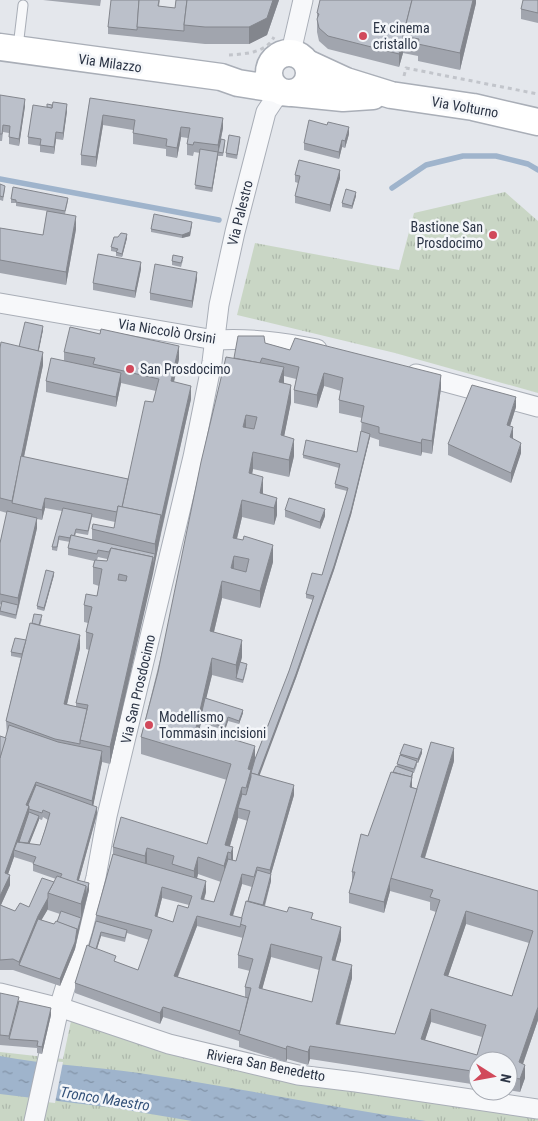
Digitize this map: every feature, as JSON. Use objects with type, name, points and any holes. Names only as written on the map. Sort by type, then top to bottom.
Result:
[{"type":"main road","name":"Via Milazzo","points":[[9,48],[97,56],[221,77],[238,83],[284,91]]},
{"type":"main road","name":"Via Milazzo","points":[[221,77],[262,66],[286,52]]},
{"type":"main road","name":"Via Volturno","points":[[286,52],[346,81],[397,87],[473,108],[538,122]]},
{"type":"main road","name":"Via Palestro","points":[[286,52],[309,70],[309,78],[305,85],[284,91],[272,85],[268,72],[286,52]]},
{"type":"main road","name":"Via Volturno","points":[[284,91],[343,98],[397,87]]},
{"type":"street","name":"Via Palestro","points":[[286,52],[303,0]]},
{"type":"street","name":"Via Palestro","points":[[215,340],[219,305],[229,259],[266,112],[274,100],[284,91]]},
{"type":"street","name":"Via Niccolò Orsini","points":[[0,303],[215,340],[278,342],[336,353]]},
{"type":"street","name":"Via San Prosdocimo","points":[[34,1121],[59,1008],[76,958],[96,877],[107,816],[193,457],[215,340]]},
{"type":"street","points":[[400,369],[538,407]]},
{"type":"street","name":"Riviera San Benedetto","points":[[0,993],[59,1008],[168,1044],[298,1075],[356,1082],[528,1114]]},
{"type":"lane","points":[[9,48],[24,5]]},
{"type":"path","points":[[236,54],[258,51],[272,42],[286,52]]},
{"type":"path","points":[[397,87],[406,68],[538,94]]},
{"type":"green space","points":[[505,192],[538,221],[538,393],[395,353],[237,315],[255,243],[399,270],[414,213]]},
{"type":"green space","points":[[71,1021],[349,1085],[538,1119],[538,1121],[0,1121],[0,1052],[63,1059]]},
{"type":"water","name":"Tronco Maestro","points":[[0,1056],[139,1073],[426,1121],[192,1121],[115,1108],[0,1094]]},
{"type":"pier","points":[[39,1060],[63,1062],[55,1103],[29,1100]]},
{"type":"building","points":[[111,0],[139,0],[137,30],[108,27]]},
{"type":"building","points":[[139,0],[159,0],[158,6],[175,8],[176,0],[187,0],[184,31],[137,27]]},
{"type":"building","points":[[187,0],[273,0],[267,18],[249,27],[205,27],[184,25]]},
{"type":"building","name":"Ex cinema cristallo","points":[[320,0],[412,0],[399,54],[328,36],[319,28],[317,19]]},
{"type":"building","points":[[412,0],[473,0],[460,53],[418,44],[419,39],[403,36]]},
{"type":"building","points":[[523,0],[538,0],[538,13],[521,9]]},
{"type":"building","points":[[0,95],[25,99],[19,139],[9,137],[10,126],[3,125],[2,134],[0,134]]},
{"type":"building","points":[[90,98],[223,118],[218,145],[194,142],[193,145],[187,144],[190,128],[181,127],[177,148],[166,146],[167,139],[133,133],[135,120],[103,115],[96,157],[81,155]]},
{"type":"building","points":[[53,102],[67,104],[63,133],[56,132],[54,147],[40,145],[41,139],[28,137],[33,105],[52,108]]},
{"type":"building","points":[[309,120],[327,125],[328,122],[349,127],[345,141],[342,140],[339,152],[304,143]]},
{"type":"building","points":[[229,135],[240,137],[237,155],[226,153]]},
{"type":"building","points":[[221,139],[225,140],[223,153],[218,152]]},
{"type":"building","points":[[200,149],[218,152],[212,188],[195,185]]},
{"type":"building","points":[[299,160],[340,170],[330,205],[295,196],[300,176],[295,175]]},
{"type":"building","points":[[0,184],[5,186],[3,197],[0,196]]},
{"type":"building","points":[[13,187],[68,198],[65,211],[16,202],[16,200],[11,199]]},
{"type":"building","points":[[346,189],[356,192],[352,206],[342,203]]},
{"type":"building","points":[[47,211],[76,216],[66,272],[0,260],[0,228],[43,235]]},
{"type":"building","points":[[154,214],[192,222],[190,232],[182,235],[151,229]]},
{"type":"building","points":[[121,233],[127,234],[122,254],[116,252],[118,249],[111,247],[114,237],[118,237]]},
{"type":"building","points":[[98,254],[141,262],[135,291],[93,283]]},
{"type":"building","points":[[173,255],[183,257],[181,263],[172,261]]},
{"type":"building","points":[[155,264],[197,272],[192,301],[150,293]]},
{"type":"building","points":[[25,322],[43,326],[38,351],[19,347]]},
{"type":"building","points":[[70,327],[100,334],[101,329],[179,346],[171,381],[191,386],[161,519],[161,515],[122,507],[145,401],[153,402],[159,379],[93,364],[95,358],[64,352]]},
{"type":"building","points":[[238,336],[264,336],[265,343],[290,350],[295,338],[441,375],[432,441],[422,439],[421,443],[379,433],[379,427],[361,422],[364,406],[339,400],[343,378],[324,373],[317,395],[294,390],[299,367],[262,358],[260,363],[234,358]]},
{"type":"building","points":[[1,342],[43,352],[12,501],[0,498]]},
{"type":"building","points":[[226,357],[284,367],[279,382],[291,385],[281,435],[294,439],[289,460],[253,452],[249,473],[263,477],[260,493],[277,498],[274,508],[242,500],[233,538],[243,540],[244,536],[273,545],[260,591],[222,581],[210,631],[242,640],[236,665],[212,658],[196,728],[255,746],[248,769],[251,770],[246,788],[242,787],[225,845],[233,847],[231,853],[228,852],[224,866],[198,857],[194,871],[172,864],[174,856],[147,848],[145,856],[113,847],[121,817],[207,844],[231,764],[141,737],[158,672],[201,462]],"holes":[[[246,415],[257,417],[254,429],[243,427]],[[234,556],[249,559],[246,572],[231,568]]]},
{"type":"building","points":[[51,358],[121,373],[116,397],[46,381]]},
{"type":"building","points":[[472,385],[516,397],[507,425],[513,427],[510,437],[521,443],[511,473],[448,444]]},
{"type":"building","points":[[361,431],[370,434],[351,511],[334,566],[258,775],[251,773],[289,671],[314,596],[306,594],[312,573],[322,575],[348,488],[335,484],[340,464],[303,455],[306,440],[357,452]]},
{"type":"building","points":[[21,456],[128,479],[122,507],[118,506],[117,512],[45,498],[42,510],[12,503]]},
{"type":"building","points":[[289,498],[325,509],[320,522],[285,510]]},
{"type":"building","points":[[118,506],[161,515],[155,544],[92,529],[93,524],[114,528]]},
{"type":"building","points":[[63,508],[92,514],[88,531],[76,529],[74,536],[71,535],[70,538],[59,536],[57,547],[52,547]]},
{"type":"building","points":[[7,511],[37,518],[18,598],[0,594],[0,543]]},
{"type":"building","points":[[71,535],[155,554],[153,567],[153,557],[111,548],[109,552],[98,550],[97,554],[68,548]]},
{"type":"building","points":[[111,548],[153,557],[110,747],[80,740],[88,705],[76,703],[93,634],[86,632],[92,607],[84,605],[86,594],[97,596],[102,569],[93,567],[95,560],[107,561]],"holes":[[[119,574],[127,576],[126,581],[118,580]]]},
{"type":"building","points":[[46,570],[54,572],[44,608],[37,606]]},
{"type":"building","points":[[2,601],[18,605],[16,615],[0,611]]},
{"type":"building","points":[[34,614],[42,615],[39,625],[32,623]]},
{"type":"building","points":[[30,623],[80,635],[64,704],[87,709],[80,744],[55,739],[6,721]]},
{"type":"building","points":[[15,638],[26,640],[22,654],[11,652]]},
{"type":"building","points":[[240,662],[247,664],[243,680],[236,678]]},
{"type":"building","points":[[205,698],[243,710],[239,721],[228,717],[225,727],[200,720]]},
{"type":"building","points":[[9,725],[58,742],[102,751],[92,801],[36,782],[26,805],[29,806],[5,873],[10,875],[0,896],[0,757]]},
{"type":"building","points":[[0,736],[6,738],[0,758]]},
{"type":"building","points":[[431,742],[454,748],[421,857],[538,891],[538,1007],[519,1062],[525,1065],[520,1079],[518,1079],[518,1051],[478,1051],[486,1025],[431,1009],[421,1039],[468,1052],[468,1070],[310,1046],[308,1052],[287,1046],[286,1049],[239,1034],[251,988],[245,987],[253,959],[238,955],[246,926],[240,924],[246,901],[287,912],[289,907],[313,913],[311,919],[341,927],[332,960],[352,965],[336,1024],[395,1034],[440,900],[430,897],[433,890],[390,878]],"holes":[[[466,911],[533,931],[512,996],[444,975]],[[271,944],[322,957],[312,1002],[259,988]]]},
{"type":"building","points":[[404,744],[422,749],[418,759],[400,754]]},
{"type":"building","points":[[400,755],[417,761],[414,769],[397,764]]},
{"type":"building","points":[[396,766],[413,772],[411,777],[393,772]]},
{"type":"building","points":[[391,772],[412,777],[410,787],[417,789],[384,902],[349,893],[355,872],[352,872],[361,834],[368,836]]},
{"type":"building","points":[[251,773],[294,785],[270,870],[257,867],[254,877],[242,874],[230,915],[242,918],[240,927],[197,916],[174,976],[248,998],[240,1031],[163,1007],[160,1013],[75,983],[87,945],[116,956],[114,961],[138,970],[152,930],[96,915],[113,854],[206,881],[201,899],[214,902],[228,859],[236,861],[250,811],[238,808],[242,794],[246,795]],"holes":[[[162,887],[192,896],[188,908],[178,905],[173,922],[155,916]]]},
{"type":"building","points":[[36,785],[97,807],[77,880],[89,883],[86,896],[86,886],[60,878],[62,874],[33,864],[36,857],[14,850],[17,842],[40,845],[50,813],[43,810],[42,813],[29,809],[28,805]]},
{"type":"building","points":[[29,812],[39,816],[28,843],[19,842]]},
{"type":"building","points":[[257,870],[271,874],[263,905],[248,901]]},
{"type":"building","points":[[57,876],[86,886],[81,904],[48,893]]},
{"type":"building","points":[[42,878],[54,882],[19,962],[13,959],[0,960],[0,905],[15,911],[20,903],[29,907]]},
{"type":"building","points":[[61,911],[81,918],[77,932],[77,929],[57,922]]},
{"type":"building","points":[[38,919],[54,924],[56,921],[77,929],[75,942],[60,979],[19,965]]},
{"type":"building","points":[[96,921],[127,930],[125,938],[101,932],[96,949],[89,946]]},
{"type":"building","points":[[0,993],[19,997],[9,1036],[0,1035]]},
{"type":"building","points":[[19,1001],[51,1008],[42,1047],[37,1046],[38,1041],[9,1039]]},
{"type":"waterway","points":[[392,188],[426,165],[463,156],[496,156],[528,164],[538,170]]},
{"type":"waterway","points":[[0,179],[219,220]]},
{"type":"place","name":"Ex cinema cristallo","points":[[363,36]]},
{"type":"place","name":"Bastione San Prosdocimo","points":[[493,235]]},
{"type":"place","name":"San Prosdocimo","points":[[130,369]]},
{"type":"place","name":"Modellismo Tommasin incisioni","points":[[149,725]]}]
